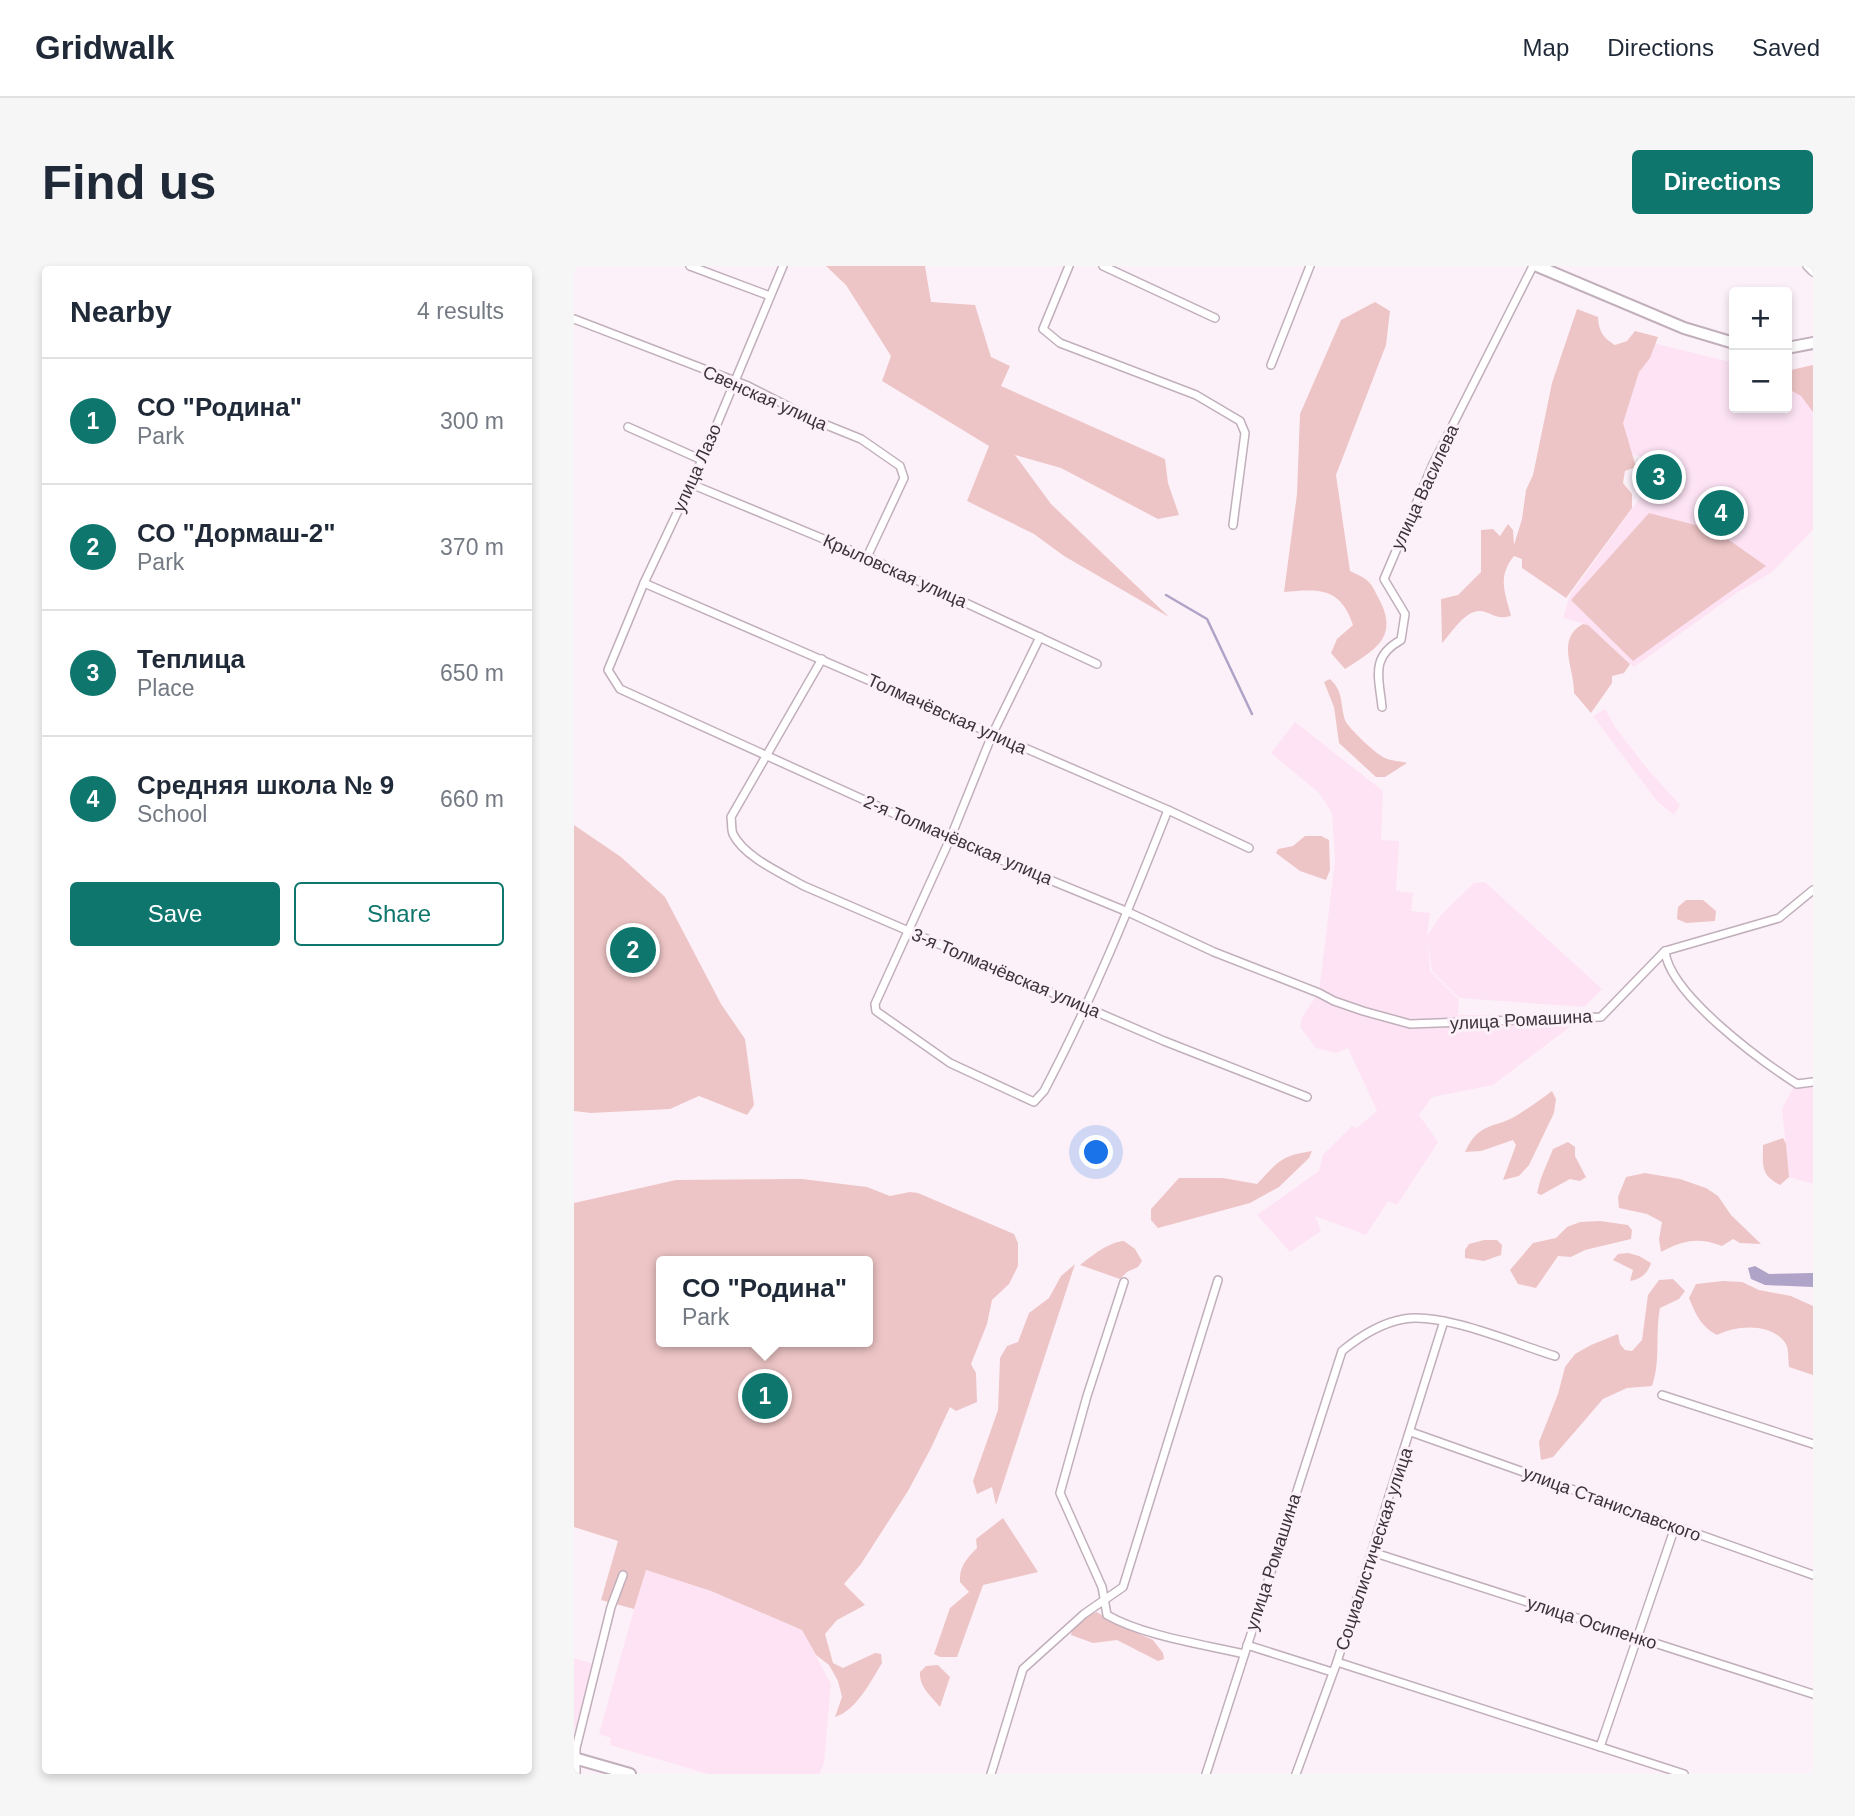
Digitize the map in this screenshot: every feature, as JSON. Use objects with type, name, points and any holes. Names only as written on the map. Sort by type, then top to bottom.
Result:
[{"type":"main road","points":[[1535,266],[1684,328],[1729,342]]},
{"type":"main road","points":[[1792,347],[1813,344]]},
{"type":"main road","points":[[575,1758],[631,1774]]},
{"type":"street","points":[[690,266],[770,296]]},
{"type":"street","name":"улица Лазо","points":[[608,670],[644,583],[702,460],[783,266]]},
{"type":"street","points":[[1069,266],[1043,329],[1060,343],[1196,395],[1240,421],[1245,433],[1233,525]]},
{"type":"street","points":[[1102,266],[1215,318]]},
{"type":"street","points":[[1271,365],[1309,268],[1299,266]]},
{"type":"street","name":"улица Василева","points":[[1382,707],[1378,661],[1382,653],[1401,640],[1405,614],[1384,579],[1433,464],[1535,266]]},
{"type":"street","points":[[1807,266],[1813,272]]},
{"type":"street","name":"Свенская улица","points":[[574,320],[734,383],[748,386],[819,422],[861,439],[900,466],[904,478],[867,557]]},
{"type":"street","points":[[628,427],[702,460]]},
{"type":"street","name":"Крыловская улица","points":[[691,484],[867,557],[1097,664]]},
{"type":"street","name":"Толмачёвская улица","points":[[644,583],[1168,810],[1249,848]]},
{"type":"street","points":[[1040,637],[992,735],[950,839],[875,1004],[876,1011],[950,1063],[1034,1102],[1044,1091],[1087,1007],[1168,810]]},
{"type":"street","points":[[767,757],[822,659]]},
{"type":"street","name":"2-я Толмачёвская улица","points":[[608,670],[620,688],[767,757],[950,839],[1128,912],[1214,952],[1319,993]]},
{"type":"street","name":"3-я Толмачёвская улица","points":[[767,757],[731,817],[732,833],[769,867],[804,886],[1164,1041],[1307,1097]]},
{"type":"street","name":"улица Ромашина","points":[[1319,993],[1363,1011],[1410,1024],[1601,1017],[1665,951],[1779,918],[1813,891]]},
{"type":"street","points":[[1665,951],[1666,963],[1703,1012],[1773,1069],[1797,1084],[1813,1082]]},
{"type":"street","points":[[991,1774],[1023,1669],[1084,1614],[1124,1587],[1218,1280]]},
{"type":"street","points":[[1124,1282],[1087,1396],[1060,1493],[1102,1587],[1107,1615],[1178,1639],[1244,1654]]},
{"type":"street","name":"улица Ромашина","points":[[1206,1774],[1342,1351],[1355,1340],[1405,1319],[1444,1321]]},
{"type":"street","points":[[1444,1321],[1555,1356]]},
{"type":"street","name":"Социалистическая улица","points":[[1296,1774],[1337,1662],[1444,1321]]},
{"type":"street","points":[[1662,1395],[1813,1444]]},
{"type":"street","name":"улица Станиславского","points":[[1411,1432],[1813,1575]]},
{"type":"street","points":[[1600,1747],[1675,1527]]},
{"type":"street","name":"улица Осипенко","points":[[1372,1552],[1813,1694]]},
{"type":"street","points":[[576,1774],[575,1758],[579,1734],[611,1607],[623,1575]]},
{"type":"street","points":[[1247,1645],[1332,1672]]},
{"type":"street","points":[[1337,1662],[1684,1774]]},
{"type":"shaded area","points":[[826,266],[925,266],[931,302],[975,305],[991,357],[1010,366],[1001,386],[1165,459],[1168,483],[1179,515],[1158,519],[1061,468],[1015,455],[1051,504],[1169,617],[1064,556],[1034,534],[967,501],[989,446],[882,381],[891,356],[846,285]]},
{"type":"shaded area","points":[[1375,302],[1390,311],[1386,345],[1336,475],[1350,571],[1372,585],[1385,614],[1386,625],[1380,642],[1345,669],[1331,653],[1337,639],[1353,625],[1342,603],[1327,593],[1318,591],[1284,592],[1297,494],[1300,414],[1341,320]]},
{"type":"shaded area","points":[[1577,309],[1598,317],[1602,333],[1615,345],[1627,341],[1635,331],[1658,337],[1650,358],[1639,372],[1623,423],[1636,467],[1625,471],[1623,483],[1632,494],[1632,508],[1566,598],[1522,568],[1522,559],[1514,556],[1504,578],[1511,616],[1500,617],[1478,611],[1472,613],[1461,621],[1442,643],[1441,599],[1458,595],[1481,572],[1481,530],[1493,529],[1500,536],[1508,524],[1513,530],[1514,545],[1522,519],[1526,490],[1533,475],[1552,383]]},
{"type":"shaded area","points":[[1649,342],[1729,362],[1729,413],[1792,413],[1792,370],[1813,365],[1813,530],[1771,573],[1738,592],[1634,667],[1588,625],[1563,618],[1570,595],[1642,495],[1645,457],[1629,454],[1622,423],[1643,351]]},
{"type":"shaded area","points":[[1813,365],[1813,412],[1801,396],[1792,391],[1792,370]]},
{"type":"shaded area","points":[[1649,513],[1719,533],[1766,566],[1633,661],[1571,600]]},
{"type":"shaded area","points":[[1583,624],[1588,625],[1630,664],[1624,673],[1612,676],[1612,683],[1591,713],[1574,693],[1568,655],[1570,638]]},
{"type":"shaded area","points":[[1330,679],[1338,689],[1345,720],[1351,729],[1381,756],[1407,763],[1385,777],[1376,777],[1339,743],[1334,707],[1324,682]]},
{"type":"shaded area","points":[[1605,709],[1615,727],[1649,771],[1680,805],[1674,815],[1657,801],[1593,716]]},
{"type":"shaded area","points":[[1295,722],[1383,791],[1381,840],[1399,841],[1396,891],[1413,893],[1411,911],[1430,913],[1427,936],[1441,915],[1474,883],[1485,882],[1602,989],[1584,1007],[1459,998],[1432,971],[1428,941],[1430,971],[1459,1000],[1458,1015],[1575,1015],[1575,1023],[1493,1085],[1432,1097],[1419,1115],[1438,1142],[1397,1205],[1388,1201],[1366,1235],[1315,1216],[1321,1231],[1290,1252],[1257,1215],[1319,1171],[1323,1155],[1352,1126],[1357,1128],[1377,1111],[1348,1048],[1337,1053],[1316,1048],[1300,1027],[1302,1017],[1319,992],[1335,861],[1332,813],[1319,793],[1271,753]]},
{"type":"shaded area","points":[[574,825],[621,857],[665,897],[721,1004],[745,1039],[754,1105],[747,1115],[699,1096],[670,1109],[591,1113],[574,1111]]},
{"type":"shaded area","points":[[1305,836],[1321,836],[1329,840],[1330,870],[1326,880],[1300,871],[1276,853],[1278,849],[1293,846]]},
{"type":"shaded area","points":[[1686,900],[1703,900],[1716,911],[1715,921],[1686,923],[1677,919],[1678,907]]},
{"type":"shaded area","points":[[1813,1087],[1813,1184],[1789,1177],[1782,1109],[1793,1088]]},
{"type":"shaded area","points":[[1552,1091],[1556,1099],[1554,1113],[1529,1165],[1519,1176],[1503,1180],[1516,1145],[1513,1140],[1481,1151],[1465,1152],[1482,1130],[1519,1114]]},
{"type":"shaded area","points":[[1783,1138],[1789,1177],[1780,1185],[1766,1173],[1763,1145]]},
{"type":"shaded area","points":[[1568,1142],[1575,1147],[1575,1156],[1586,1177],[1580,1181],[1570,1179],[1541,1195],[1537,1193],[1553,1149]]},
{"type":"shaded area","points":[[1312,1151],[1309,1158],[1279,1187],[1250,1203],[1158,1228],[1151,1220],[1151,1209],[1179,1178],[1223,1178],[1257,1184],[1280,1161]]},
{"type":"shaded area","points":[[1645,1173],[1680,1179],[1706,1188],[1718,1196],[1731,1215],[1761,1244],[1740,1243],[1733,1239],[1722,1246],[1706,1241],[1691,1241],[1661,1252],[1659,1239],[1662,1222],[1647,1214],[1619,1208],[1618,1197],[1626,1177]]},
{"type":"shaded area","points":[[802,1179],[867,1187],[890,1196],[918,1193],[1014,1234],[1018,1243],[1018,1266],[1009,1284],[992,1300],[987,1324],[971,1364],[976,1373],[977,1402],[956,1411],[950,1407],[908,1491],[861,1564],[844,1584],[865,1605],[837,1620],[825,1634],[833,1663],[843,1668],[875,1653],[881,1654],[882,1663],[868,1686],[843,1714],[835,1717],[842,1697],[838,1681],[829,1665],[816,1655],[802,1630],[711,1591],[646,1570],[634,1609],[601,1600],[618,1541],[574,1527],[574,1203],[676,1180]]},
{"type":"shaded area","points":[[1600,1221],[1628,1225],[1632,1230],[1631,1239],[1585,1250],[1571,1257],[1558,1256],[1536,1288],[1518,1284],[1510,1270],[1533,1243],[1556,1238],[1567,1227],[1580,1222]]},
{"type":"shaded area","points":[[1497,1240],[1502,1245],[1501,1255],[1484,1261],[1465,1258],[1465,1250],[1469,1244]]},
{"type":"shaded area","points":[[1124,1241],[1135,1249],[1142,1261],[1138,1267],[1120,1279],[1080,1265],[1106,1247]]},
{"type":"shaded area","points":[[1628,1253],[1651,1263],[1643,1275],[1630,1281],[1633,1270],[1613,1260],[1618,1254]]},
{"type":"shaded area","points":[[1075,1264],[996,1505],[992,1487],[977,1494],[973,1481],[998,1410],[1000,1358],[1007,1346],[1018,1342],[1029,1313],[1049,1298],[1061,1276]]},
{"type":"shaded area","points":[[1755,1266],[1769,1274],[1813,1273],[1813,1287],[1765,1285],[1751,1279],[1748,1268]]},
{"type":"shaded area","points":[[1673,1279],[1685,1291],[1679,1299],[1660,1308],[1652,1386],[1627,1388],[1603,1399],[1553,1457],[1541,1460],[1539,1442],[1558,1394],[1565,1367],[1575,1354],[1618,1334],[1620,1344],[1625,1350],[1632,1351],[1642,1340],[1648,1295],[1659,1280]]},
{"type":"shaded area","points":[[1742,1282],[1759,1290],[1791,1296],[1813,1306],[1813,1375],[1789,1367],[1786,1344],[1772,1332],[1743,1328],[1717,1335],[1703,1324],[1689,1298],[1696,1284]]},
{"type":"shaded area","points":[[1003,1518],[1038,1572],[983,1585],[957,1657],[940,1657],[934,1654],[950,1608],[969,1592],[960,1582],[962,1568],[977,1548],[976,1539]]},
{"type":"shaded area","points":[[645,1570],[711,1591],[802,1630],[831,1684],[824,1763],[819,1774],[708,1774],[610,1745],[611,1738],[599,1734]]},
{"type":"shaded area","points":[[1097,1612],[1114,1623],[1153,1640],[1163,1653],[1164,1659],[1158,1661],[1117,1640],[1093,1643],[1071,1635],[1077,1624]]},
{"type":"shaded area","points":[[574,1658],[593,1664],[575,1730],[574,1730]]},
{"type":"shaded area","points":[[938,1665],[950,1677],[940,1707],[926,1691],[920,1677],[920,1672],[926,1666]]},
{"type":"waterway","points":[[1166,595],[1207,619],[1252,714]]},
{"type":"place","name":"Теплица","points":[[1659,477]]},
{"type":"place","name":"Средняя школа № 9","points":[[1721,513]]},
{"type":"place","name":"СО \"Дормаш-2\"","points":[[633,950]]},
{"type":"place","name":"СО \"Родина\"","points":[[765,1396]]}]
